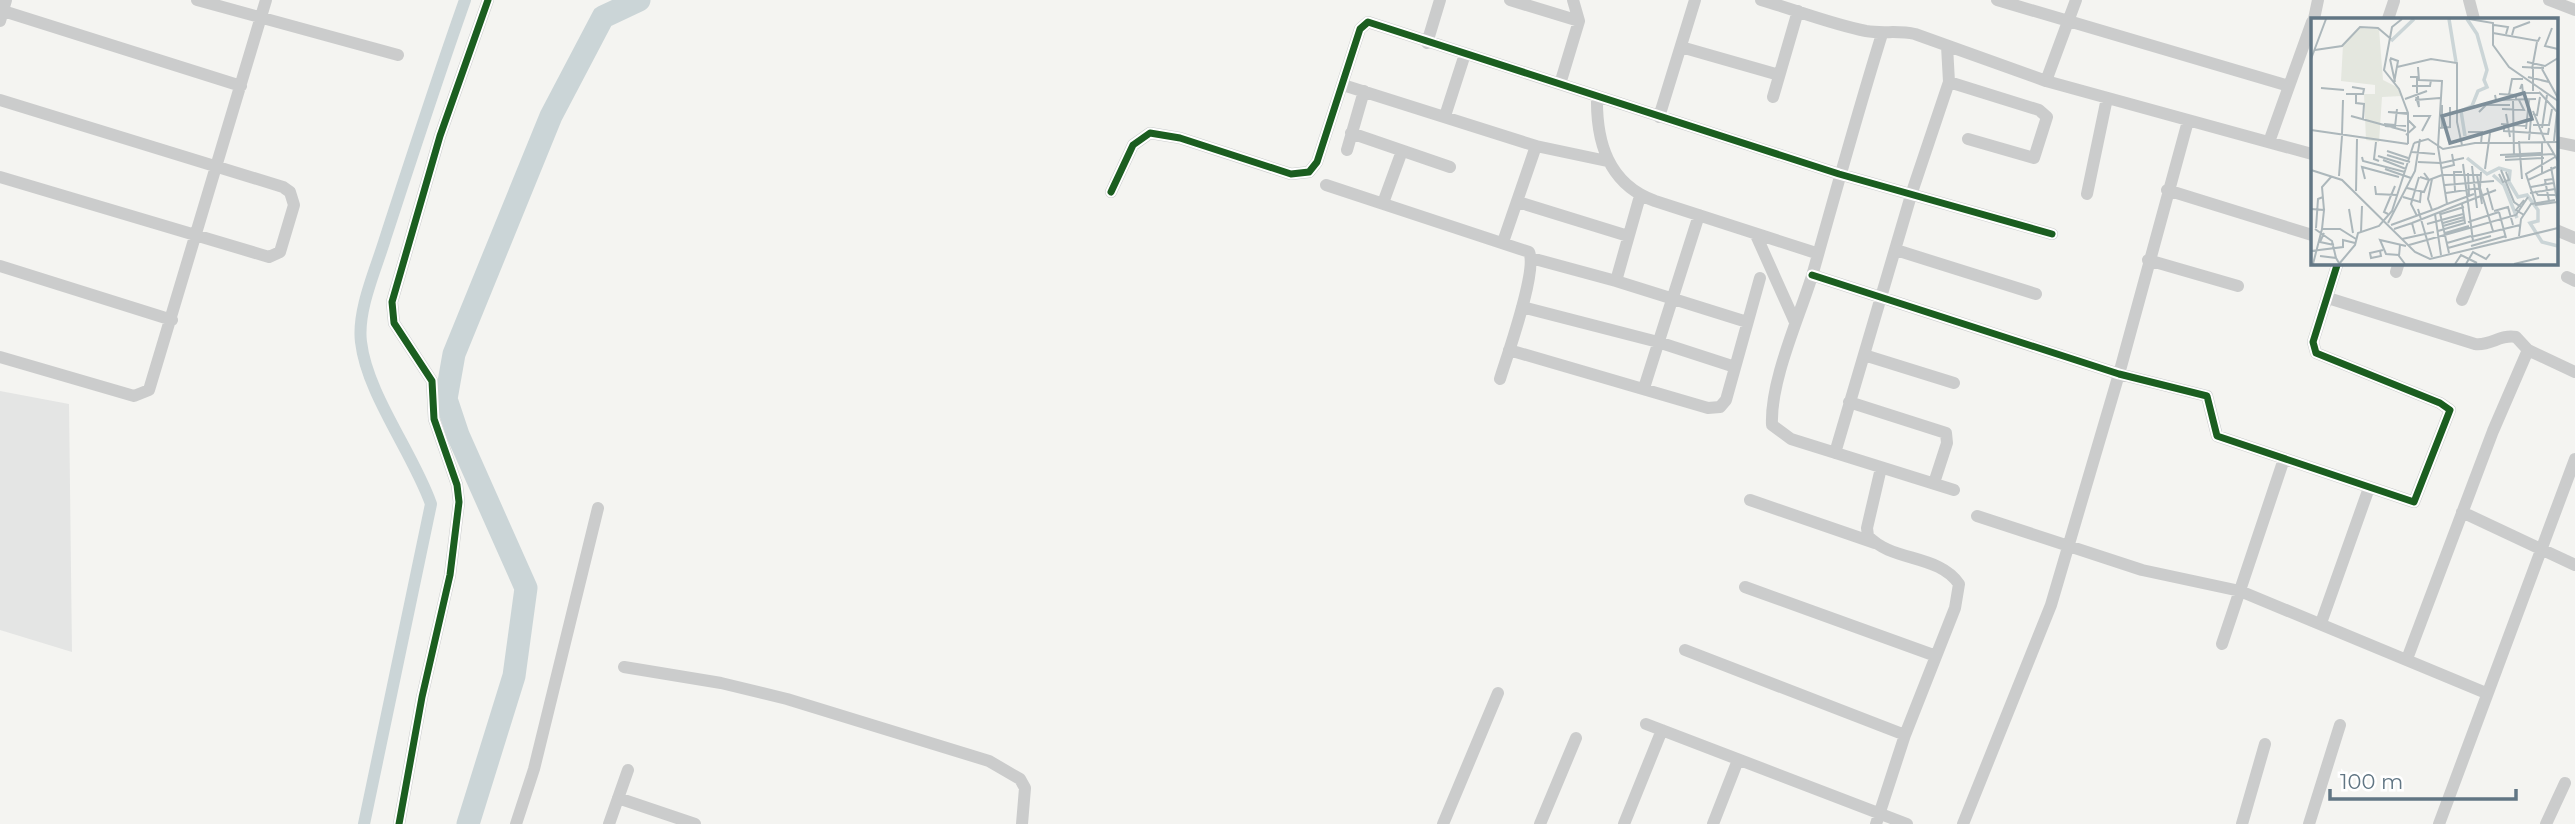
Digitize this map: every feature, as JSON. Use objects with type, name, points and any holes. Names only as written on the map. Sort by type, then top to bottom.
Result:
[{"type":"street","points":[[197,0],[398,55]]},
{"type":"street","points":[[0,357],[134,396],[142,395],[153,383],[266,0]]},
{"type":"street","points":[[399,824],[422,697],[450,575],[459,502],[457,485],[434,419],[432,381],[394,323],[393,302],[440,136],[488,0]]},
{"type":"street","points":[[1427,43],[1440,0]]},
{"type":"street","points":[[1510,0],[1579,21]]},
{"type":"street","points":[[1560,84],[1579,21],[1573,0]]},
{"type":"street","points":[[1659,117],[1695,0]]},
{"type":"street","points":[[1761,0],[1882,34],[1902,31],[2046,81],[2311,154]]},
{"type":"street","points":[[1997,0],[2066,23],[2289,86]]},
{"type":"street","points":[[2046,81],[2076,0]]},
{"type":"street","points":[[2314,18],[2318,0]]},
{"type":"street","points":[[2469,0],[2474,18]]},
{"type":"street","points":[[2549,0],[2575,10]]},
{"type":"street","points":[[2388,18],[2394,1]]},
{"type":"street","points":[[2,11],[241,86]]},
{"type":"street","points":[[1773,97],[1798,11]]},
{"type":"street","points":[[1111,192],[1133,145],[1150,133],[1180,138],[1291,174],[1309,172],[1317,162],[1364,23],[1839,173],[2052,234]]},
{"type":"street","points":[[2269,142],[2311,26]]},
{"type":"street","points":[[1882,34],[1839,173],[1812,275],[1795,322],[1774,404],[1772,425],[1791,439],[1954,490]]},
{"type":"street","points":[[1835,453],[1912,192],[1949,82],[1947,46]]},
{"type":"street","points":[[1681,47],[1779,75]]},
{"type":"street","points":[[1445,116],[1465,54]]},
{"type":"street","points":[[1949,82],[2039,110],[2047,117],[2034,158],[1968,139]]},
{"type":"street","points":[[1343,85],[1536,146],[1607,161]]},
{"type":"street","points":[[1347,150],[1364,91]]},
{"type":"street","points":[[1597,96],[1597,127],[1607,161],[1623,182],[1640,196],[1816,253]]},
{"type":"street","points":[[2087,194],[2107,98]]},
{"type":"street","points":[[0,100],[218,166],[290,192],[293,205],[283,244],[275,256],[269,257],[0,177]]},
{"type":"street","points":[[1963,824],[2032,655],[2067,547],[2119,374],[2167,190],[2188,121]]},
{"type":"street","points":[[1351,133],[1450,167]]},
{"type":"street","points":[[1503,242],[1536,146]]},
{"type":"street","points":[[1383,204],[1402,151]]},
{"type":"street","points":[[1326,185],[1528,252],[1531,258],[1522,307],[1500,379]]},
{"type":"street","points":[[2167,190],[2311,235]]},
{"type":"street","points":[[1616,281],[1640,196]]},
{"type":"street","points":[[1518,202],[1628,236]]},
{"type":"street","points":[[1644,388],[1699,215]]},
{"type":"street","points":[[2558,231],[2575,238]]},
{"type":"street","points":[[1756,235],[1795,322]]},
{"type":"street","points":[[1896,250],[2036,294]]},
{"type":"street","points":[[1531,258],[1747,322]]},
{"type":"street","points":[[2148,260],[2238,286]]},
{"type":"street","points":[[1812,275],[1882,295],[2119,374],[2207,396],[2217,436],[2414,502],[2450,410],[2440,403],[2316,353],[2312,342],[2337,264]]},
{"type":"street","points":[[2462,300],[2477,264]]},
{"type":"street","points":[[0,266],[172,320]]},
{"type":"street","points":[[1509,350],[1714,409],[1726,400],[1760,278]]},
{"type":"street","points":[[2328,298],[2475,344],[2483,345],[2500,337],[2516,337],[2529,350],[2575,372]]},
{"type":"street","points":[[1522,307],[1658,342],[1735,367]]},
{"type":"street","points":[[2407,660],[2462,512],[2529,350]]},
{"type":"street","points":[[1864,355],[1954,383]]},
{"type":"street","points":[[1849,402],[1946,433],[1947,443],[1934,483]]},
{"type":"street","points":[[2222,644],[2284,459]]},
{"type":"street","points":[[2439,824],[2575,459]]},
{"type":"street","points":[[1875,543],[1867,528],[1881,468]]},
{"type":"street","points":[[2321,623],[2368,488]]},
{"type":"street","points":[[1750,500],[1945,569],[1959,583],[1955,608],[1905,735],[1877,818]]},
{"type":"street","points":[[516,824],[534,769],[598,508]]},
{"type":"street","points":[[2462,512],[2575,565]]},
{"type":"street","points":[[1977,516],[2142,570],[2240,592],[2486,693]]},
{"type":"street","points":[[1745,587],[1936,656]]},
{"type":"street","points":[[1685,650],[1905,735]]},
{"type":"street","points":[[624,667],[748,689],[989,761],[1020,779],[1025,788],[1022,824]]},
{"type":"street","points":[[1443,824],[1498,693]]},
{"type":"street","points":[[1647,723],[1877,818],[1908,824]]},
{"type":"street","points":[[2309,824],[2340,725]]},
{"type":"street","points":[[1624,824],[1662,730]]},
{"type":"street","points":[[1540,824],[1576,738]]},
{"type":"street","points":[[2242,824],[2265,744]]},
{"type":"street","points":[[1713,824],[1738,760]]},
{"type":"street","points":[[609,824],[628,771]]},
{"type":"street","points":[[2546,824],[2565,783]]},
{"type":"street","points":[[618,798],[695,824]]},
{"type":"shaded area","points":[[0,391],[69,404],[72,652],[0,630]]},
{"type":"waterway","points":[[364,824],[431,504],[372,382],[361,342],[362,317],[372,276],[465,0]]},
{"type":"waterway","points":[[468,824],[514,676],[526,588],[458,435],[446,399],[454,354],[551,116],[603,17],[639,0]]},
{"type":"cycle path","points":[[399,824],[422,697],[450,575],[459,502],[457,485],[434,419],[432,381],[394,323],[392,302],[440,136],[488,0]]},
{"type":"cycle path","points":[[1111,192],[1133,145],[1150,133],[1180,138],[1291,174],[1309,172],[1317,162],[1360,29],[1368,22],[1839,174],[2052,234]]},
{"type":"cycle path","points":[[1812,275],[2119,374],[2207,396],[2217,436],[2414,502],[2450,410],[2440,403],[2316,353],[2313,342],[2337,264]]}]
